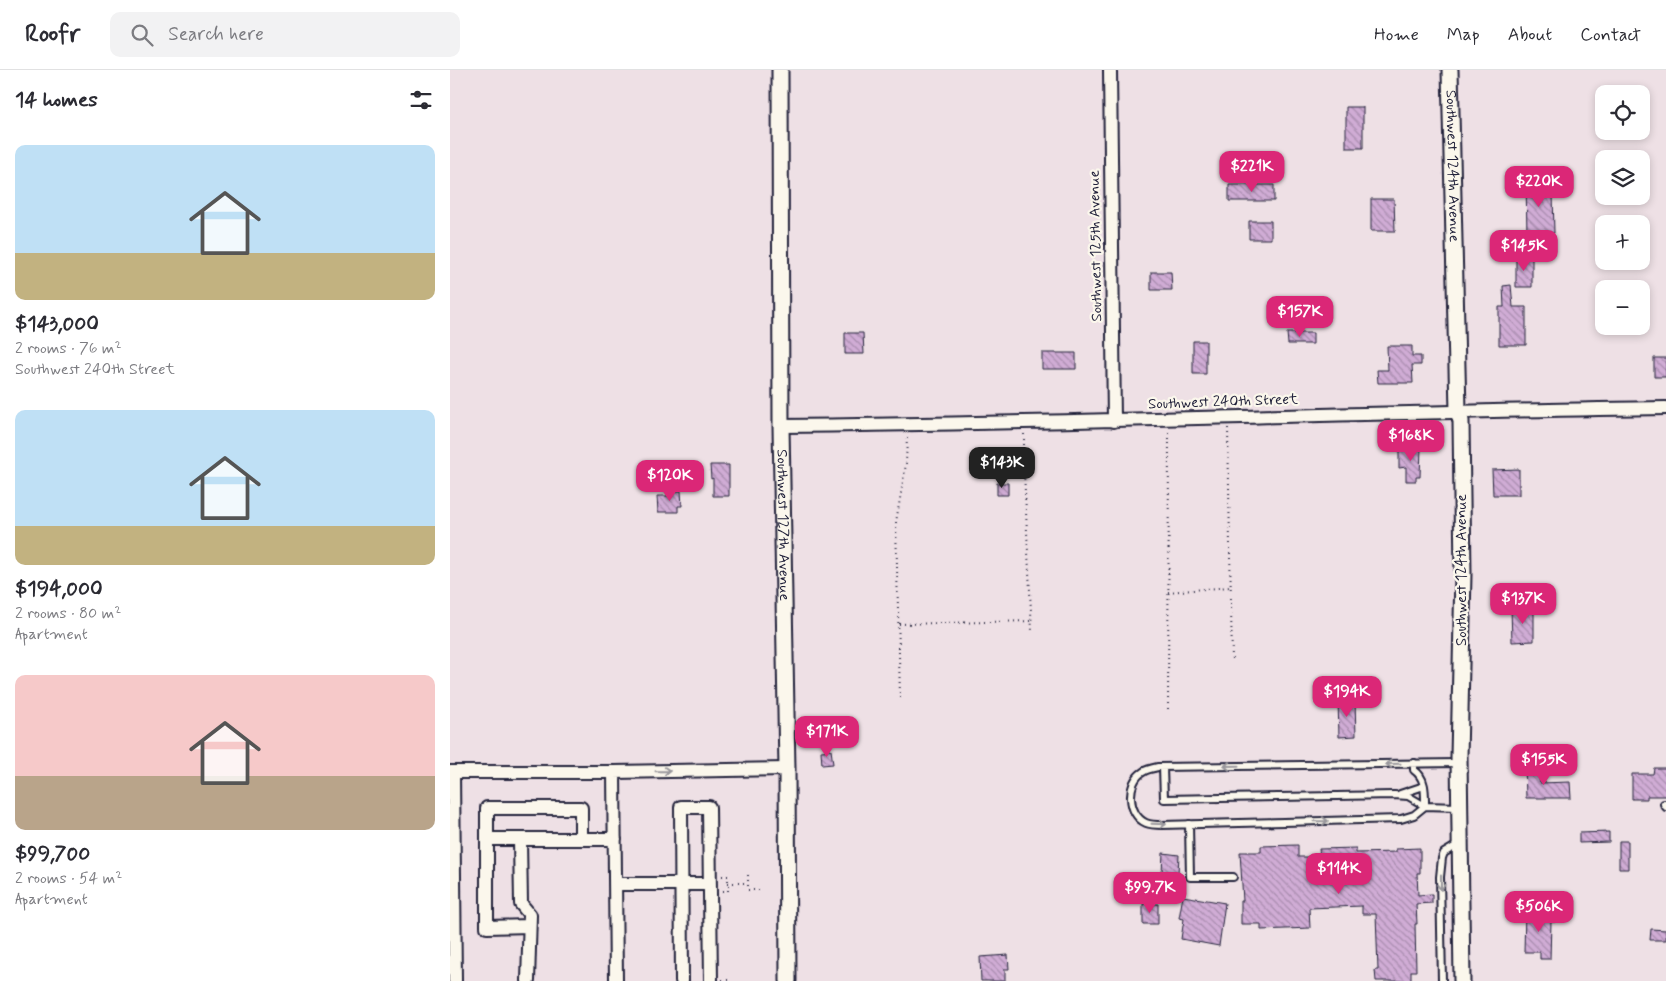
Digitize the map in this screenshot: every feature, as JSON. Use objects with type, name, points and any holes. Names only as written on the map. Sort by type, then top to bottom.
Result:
[{"type":"street","name":"Southwest 127th Avenue","points":[[780,70],[781,426],[788,981]]},
{"type":"street","name":"Southwest 125th Avenue","points":[[1110,70],[1114,421]]},
{"type":"street","name":"Southwest 124th Avenue","points":[[1450,70],[1458,411],[1461,421],[1463,574],[1459,807],[1462,981]]},
{"type":"street","name":"Southwest 240th Street","points":[[781,426],[1114,421],[1458,411],[1666,408]]},
{"type":"street","points":[[455,981],[452,906],[452,772],[786,769]]},
{"type":"street","points":[[614,772],[616,981]]},
{"type":"street","points":[[682,981],[680,807],[709,807],[713,880],[714,980]]},
{"type":"street","points":[[529,926],[487,927],[487,808],[581,808],[581,840]]},
{"type":"street","points":[[487,839],[615,839]]},
{"type":"street","points":[[520,839],[521,904],[530,915],[528,981]]},
{"type":"street","points":[[615,884],[681,884],[713,880]]},
{"type":"lane","points":[[1414,763],[1414,770],[1421,777],[1424,786],[1425,806]]},
{"type":"lane","points":[[1425,806],[1414,815],[1401,819],[1157,825],[1146,823],[1140,819],[1130,798],[1134,781],[1143,771],[1163,767],[1459,763]]},
{"type":"lane","points":[[1163,767],[1164,799],[1394,795],[1408,796],[1425,806],[1459,807]]},
{"type":"lane","points":[[1394,795],[1424,786]]},
{"type":"lane","points":[[1189,824],[1190,877],[1233,877]]},
{"type":"lane","points":[[1442,981],[1440,877],[1442,858],[1444,854],[1460,843]]},
{"type":"path","points":[[1228,418],[1232,663]]},
{"type":"path","points":[[1168,709],[1169,419]]},
{"type":"path","points":[[1024,422],[1024,472],[1032,631]]},
{"type":"path","points":[[900,698],[896,522],[906,464],[907,424]]},
{"type":"path","points":[[1168,592],[1230,586]]},
{"type":"path","points":[[898,624],[1031,621]]},
{"type":"path","points":[[748,875],[748,890],[760,890]]},
{"type":"path","points":[[713,880],[728,876],[728,891],[722,891]]},
{"type":"path","points":[[728,883],[748,883]]},
{"type":"path","points":[[714,980],[730,981]]},
{"type":"building","points":[[1346,107],[1363,107],[1363,148],[1346,148]]},
{"type":"building","points":[[1526,181],[1547,181],[1547,193],[1553,193],[1554,233],[1527,234]]},
{"type":"building","points":[[1229,185],[1274,185],[1274,201],[1229,201]]},
{"type":"building","points":[[1371,199],[1394,199],[1395,231],[1371,231]]},
{"type":"building","points":[[1249,221],[1271,221],[1271,239],[1249,239]]},
{"type":"building","points":[[1516,257],[1532,257],[1532,287],[1516,287]]},
{"type":"building","points":[[1151,272],[1171,272],[1172,290],[1151,290]]},
{"type":"building","points":[[1511,285],[1513,307],[1526,307],[1526,345],[1499,345],[1499,307],[1504,307],[1503,286]]},
{"type":"building","points":[[845,333],[863,333],[864,354],[845,354]]},
{"type":"building","points":[[1287,333],[1313,333],[1313,344],[1288,344]]},
{"type":"building","points":[[1193,341],[1206,341],[1206,374],[1193,374]]},
{"type":"building","points":[[1387,346],[1412,346],[1412,356],[1421,356],[1421,365],[1412,365],[1413,383],[1378,383],[1377,370],[1388,370]]},
{"type":"building","points":[[1042,353],[1076,353],[1076,369],[1042,369]]},
{"type":"building","points":[[1654,358],[1666,358],[1666,377],[1654,377]]},
{"type":"building","points":[[1421,447],[1420,477],[1416,477],[1416,481],[1406,481],[1406,467],[1399,468],[1399,448]]},
{"type":"building","points":[[710,465],[729,465],[729,496],[713,496],[713,478],[711,479]]},
{"type":"building","points":[[1519,469],[1519,495],[1493,495],[1492,470]]},
{"type":"building","points":[[997,483],[1008,483],[1008,495],[997,495]]},
{"type":"building","points":[[668,491],[681,491],[682,506],[678,506],[678,512],[658,512],[657,496],[668,496]]},
{"type":"building","points":[[1511,608],[1534,608],[1534,641],[1512,642]]},
{"type":"building","points":[[1338,700],[1355,700],[1356,736],[1339,737]]},
{"type":"building","points":[[831,750],[833,764],[822,765],[821,751]]},
{"type":"building","points":[[1525,764],[1539,764],[1540,783],[1570,782],[1571,798],[1526,798]]},
{"type":"building","points":[[1654,768],[1666,768],[1666,796],[1647,796],[1647,799],[1632,799],[1632,774],[1653,774]]},
{"type":"building","points":[[1609,832],[1609,842],[1579,843],[1579,833]]},
{"type":"building","points":[[1619,841],[1628,841],[1628,869],[1619,869]]},
{"type":"building","points":[[1298,845],[1298,857],[1320,857],[1319,849],[1356,848],[1356,853],[1396,852],[1396,849],[1420,848],[1420,873],[1417,873],[1418,895],[1432,894],[1432,903],[1416,904],[1416,971],[1411,971],[1411,981],[1376,981],[1375,970],[1378,970],[1376,914],[1362,914],[1362,906],[1309,908],[1310,928],[1261,930],[1261,924],[1241,924],[1241,901],[1243,901],[1240,852],[1261,852],[1261,846]]},
{"type":"building","points":[[1163,853],[1179,855],[1177,891],[1161,890]]},
{"type":"building","points":[[1183,896],[1225,903],[1219,946],[1181,939],[1184,919],[1179,918]]},
{"type":"building","points":[[1143,904],[1158,904],[1158,924],[1143,924]]},
{"type":"building","points":[[1525,911],[1555,912],[1555,922],[1551,922],[1550,959],[1540,959],[1540,952],[1524,952]]},
{"type":"building","points":[[1651,929],[1666,930],[1666,940],[1650,940]]},
{"type":"building","points":[[1008,955],[1009,969],[1005,969],[1005,981],[981,981],[980,957]]}]
